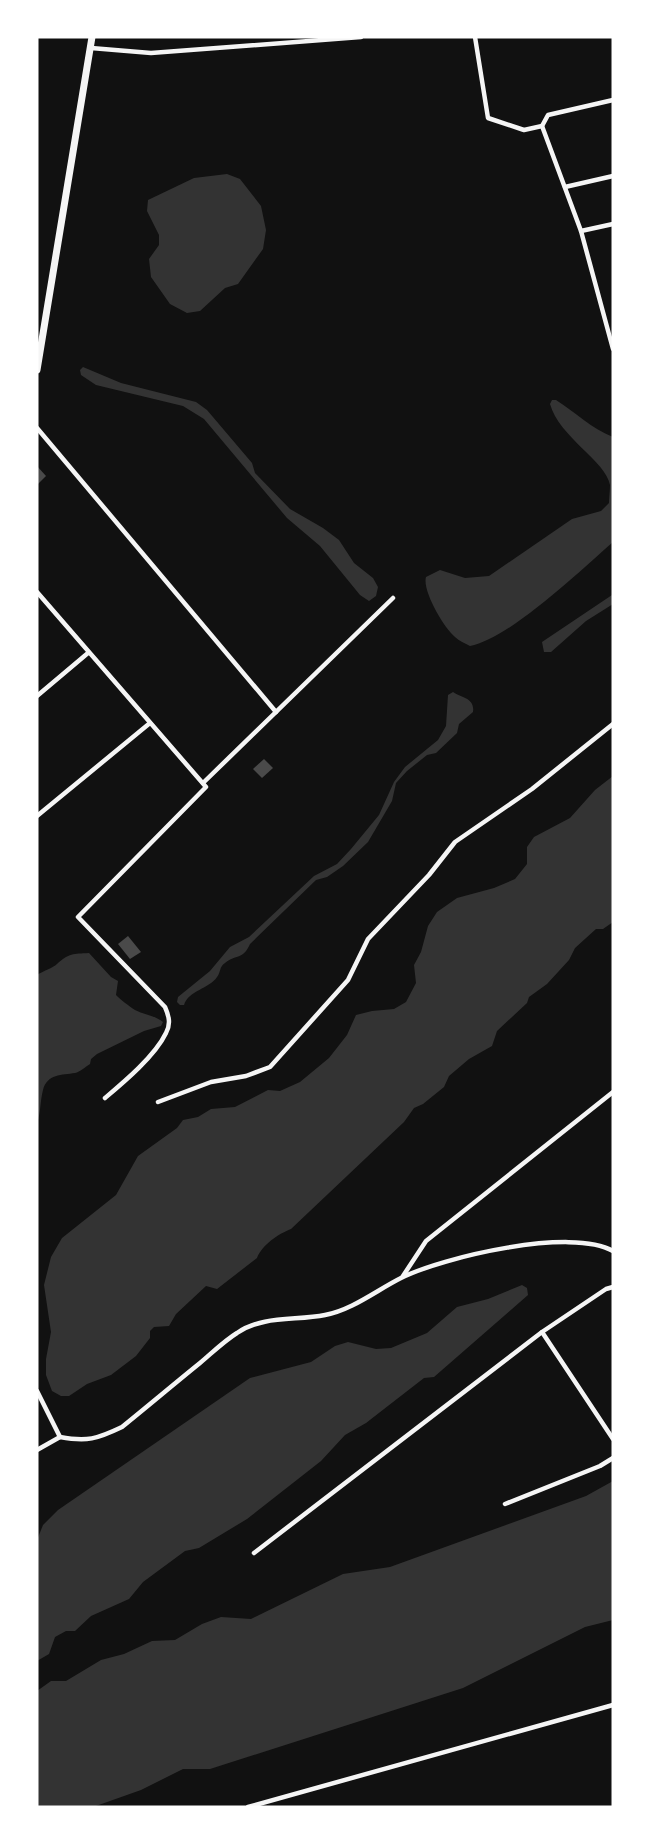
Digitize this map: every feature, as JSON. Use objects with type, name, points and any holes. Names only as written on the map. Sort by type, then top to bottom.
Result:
[{"type":"street","points":[[37,370],[92,37]]},
{"type":"lane","points":[[90,48],[151,52],[361,37]]},
{"type":"lane","points":[[475,37],[488,118],[524,130],[542,127]]},
{"type":"lane","points":[[613,100],[548,115],[542,127],[581,232],[613,349]]},
{"type":"lane","points":[[565,187],[613,176]]},
{"type":"lane","points":[[581,232],[613,225]]},
{"type":"lane","points":[[37,428],[276,712]]},
{"type":"lane","points":[[37,592],[206,786],[78,916],[165,1007],[170,1018],[166,1033],[137,1070],[105,1098]]},
{"type":"lane","points":[[203,783],[393,598]]},
{"type":"lane","points":[[37,696],[88,653]]},
{"type":"lane","points":[[37,816],[150,723]]},
{"type":"lane","points":[[158,1102],[211,1082],[246,1076],[270,1068],[348,980],[368,939],[429,875],[455,842],[532,789],[613,724]]},
{"type":"lane","points":[[403,1277],[426,1241],[613,1092]]},
{"type":"lane","points":[[37,1450],[60,1437],[80,1441],[100,1438],[122,1427],[238,1331],[265,1321],[326,1315],[403,1277],[446,1261],[509,1246],[582,1243],[613,1251]]},
{"type":"lane","points":[[254,1553],[542,1332],[613,1287]]},
{"type":"lane","points":[[542,1332],[613,1439]]},
{"type":"lane","points":[[37,1391],[60,1437]]},
{"type":"lane","points":[[505,1504],[600,1466],[613,1458]]},
{"type":"lane","points":[[248,1807],[613,1705]]},
{"type":"shaded area","points":[[227,174],[240,179],[261,206],[266,230],[263,249],[238,284],[225,288],[200,311],[187,313],[170,304],[151,277],[149,259],[159,245],[159,235],[147,211],[148,200],[194,178]]},
{"type":"shaded area","points":[[83,367],[121,383],[196,402],[207,410],[252,463],[255,473],[290,509],[339,540],[354,563],[373,578],[378,587],[376,596],[369,601],[360,595],[320,546],[287,518],[204,419],[183,406],[96,385],[81,375],[80,370]]},
{"type":"shaded area","points":[[552,400],[613,437],[613,542],[524,617],[486,641],[470,646],[455,637],[440,618],[427,591],[426,577],[440,570],[465,578],[489,576],[572,519],[601,511],[609,503],[610,485],[607,476],[555,416],[550,404]]},
{"type":"shaded area","points":[[613,587],[613,604],[586,621],[551,652],[544,652],[542,642],[612,595]]},
{"type":"shaded area","points":[[453,692],[470,701],[473,712],[459,724],[457,733],[436,753],[427,755],[396,783],[392,801],[368,842],[343,866],[327,877],[316,880],[245,952],[229,960],[213,981],[190,996],[184,1005],[180,1005],[177,1002],[178,997],[210,971],[230,947],[249,937],[314,876],[337,864],[351,849],[379,815],[394,782],[405,767],[438,740],[446,726],[448,695]]},
{"type":"shaded area","points":[[613,776],[613,922],[603,929],[596,929],[575,948],[569,960],[547,984],[529,997],[527,1003],[497,1031],[492,1046],[469,1059],[449,1076],[444,1087],[414,1108],[404,1122],[291,1229],[267,1244],[257,1258],[217,1289],[206,1286],[176,1314],[169,1326],[154,1327],[150,1331],[150,1338],[136,1356],[111,1375],[87,1384],[69,1396],[61,1396],[52,1391],[46,1375],[51,1332],[44,1285],[51,1257],[62,1238],[116,1195],[138,1156],[177,1128],[183,1120],[198,1117],[211,1109],[235,1107],[268,1090],[280,1091],[300,1082],[329,1058],[347,1035],[356,1015],[394,1009],[406,1002],[416,983],[414,965],[421,952],[428,926],[437,912],[457,898],[515,879],[527,864],[527,847],[534,837],[570,818],[595,790]]},
{"type":"shaded area","points":[[89,953],[118,981],[118,997],[135,1010],[163,1022],[161,1026],[144,1031],[97,1054],[90,1064],[79,1072],[51,1078],[43,1090],[37,1123],[37,975],[68,956]]},
{"type":"shaded area","points":[[522,1285],[527,1288],[528,1295],[434,1377],[424,1378],[366,1423],[345,1435],[321,1461],[247,1519],[199,1548],[185,1551],[143,1582],[129,1599],[91,1616],[75,1631],[66,1631],[55,1637],[49,1654],[37,1661],[37,1540],[43,1525],[58,1510],[250,1378],[311,1362],[335,1346],[348,1342],[376,1349],[391,1348],[427,1333],[457,1307],[488,1299]]},
{"type":"shaded area","points":[[613,1481],[613,1620],[585,1627],[463,1688],[210,1769],[183,1769],[141,1790],[93,1807],[37,1807],[37,1691],[51,1681],[66,1681],[101,1660],[124,1654],[152,1641],[175,1640],[202,1624],[221,1617],[251,1619],[343,1574],[390,1567],[586,1496]]},
{"type":"building","points":[[37,466],[46,476],[37,485]]},
{"type":"building","points":[[264,759],[273,768],[262,778],[253,769]]},
{"type":"building","points":[[128,936],[141,952],[130,959],[118,944]]}]
